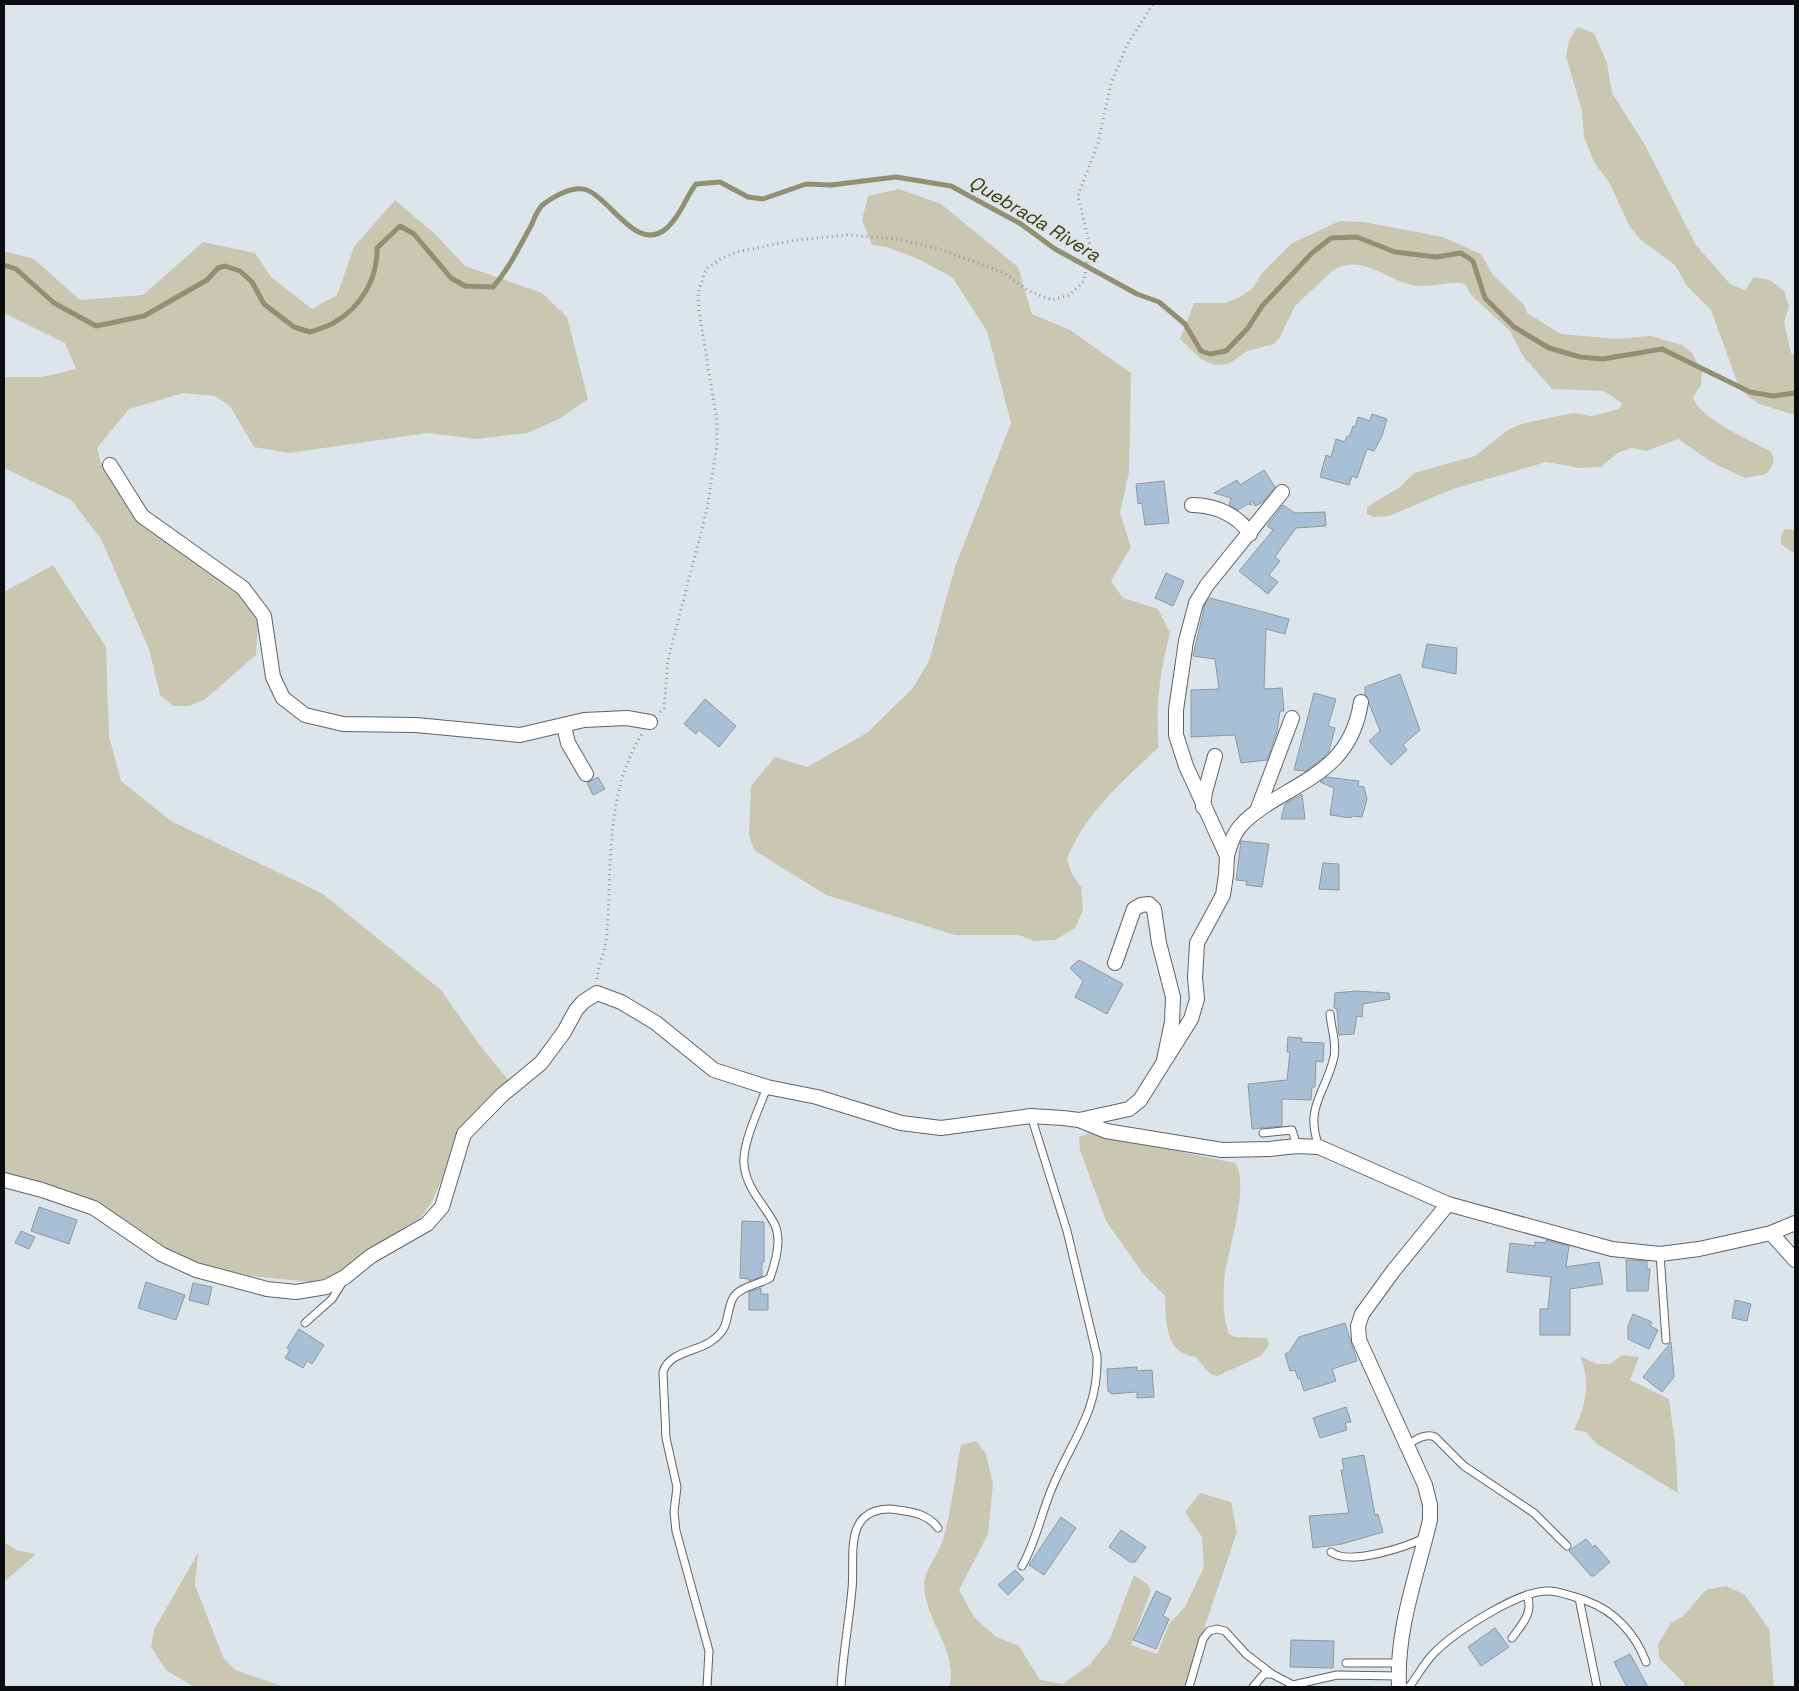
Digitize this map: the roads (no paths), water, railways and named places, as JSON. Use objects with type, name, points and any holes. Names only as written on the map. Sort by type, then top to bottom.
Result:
[{"type":"street","points":[[110,465],[142,516],[252,597],[264,616],[273,676],[283,698],[305,715],[343,724],[416,725],[520,735],[584,720],[627,718],[650,722]]},
{"type":"street","points":[[1227,856],[1203,807],[1186,766],[1176,735],[1176,710],[1186,641],[1196,603],[1207,584],[1250,534],[1282,492]]},
{"type":"street","points":[[1192,505],[1225,512],[1245,526],[1250,534]]},
{"type":"street","points":[[4,1180],[42,1190],[94,1208],[161,1254],[196,1270],[267,1289],[296,1292],[326,1287],[345,1277],[371,1256],[427,1224],[442,1207],[464,1134],[502,1095],[541,1063],[564,1032],[576,1010],[596,993],[621,1002],[656,1023],[714,1070],[767,1087],[817,1097],[901,1123],[930,1127],[973,1125],[1031,1116],[1079,1120],[1129,1109],[1140,1100],[1191,1019],[1197,999],[1195,978],[1197,943],[1223,895],[1227,856],[1235,834],[1257,811],[1326,768],[1341,754],[1354,730],[1361,702]]},
{"type":"street","points":[[1257,811],[1292,718]]},
{"type":"street","points":[[564,726],[568,743],[586,774]]},
{"type":"street","points":[[1203,807],[1215,756]]},
{"type":"street","points":[[1115,963],[1134,909],[1141,904],[1149,904],[1154,909],[1159,943],[1174,997],[1172,1022],[1163,1063]]},
{"type":"street","points":[[1079,1120],[1106,1131],[1222,1150],[1269,1149],[1297,1146],[1319,1147],[1448,1204],[1559,1233],[1590,1244],[1633,1252],[1660,1254],[1699,1249],[1771,1233],[1795,1223]]},
{"type":"street","points":[[1399,1675],[1406,1613],[1430,1520],[1429,1495],[1359,1340],[1358,1326],[1362,1314],[1394,1270],[1448,1204]]},
{"type":"street","points":[[1771,1233],[1795,1260]]},
{"type":"lane","points":[[1319,1147],[1315,1134],[1314,1118],[1318,1095],[1334,1054],[1334,1037],[1330,1014]]},
{"type":"lane","points":[[707,1687],[709,1651],[676,1530],[674,1512],[677,1487],[666,1438],[663,1372],[666,1364],[674,1358],[711,1342],[725,1329],[733,1297],[748,1287],[760,1284],[770,1278],[778,1246],[776,1227],[750,1187],[744,1164],[747,1145],[767,1087]]},
{"type":"lane","points":[[1022,1566],[1031,1550],[1052,1489],[1082,1428],[1095,1394],[1097,1375],[1097,1356],[1067,1231],[1031,1116]]},
{"type":"lane","points":[[1263,1133],[1292,1130],[1297,1146]]},
{"type":"lane","points":[[1660,1254],[1666,1340]]},
{"type":"lane","points":[[305,1323],[332,1299],[345,1277]]},
{"type":"lane","points":[[1407,1445],[1430,1435],[1435,1437],[1464,1466],[1534,1513],[1567,1546]]},
{"type":"lane","points":[[841,1687],[852,1589],[854,1539],[857,1528],[870,1513],[886,1508],[919,1514],[932,1520],[938,1528]]},
{"type":"lane","points":[[1331,1552],[1337,1556],[1349,1558],[1412,1544],[1426,1537]]},
{"type":"lane","points":[[1409,1687],[1434,1653],[1498,1606],[1526,1595],[1548,1591],[1579,1598],[1595,1604],[1616,1618],[1631,1634],[1646,1662]]},
{"type":"lane","points":[[1512,1638],[1529,1613],[1530,1603],[1526,1595]]},
{"type":"lane","points":[[1579,1598],[1597,1687]]},
{"type":"lane","points":[[1189,1687],[1203,1639],[1209,1631],[1217,1629],[1225,1631],[1246,1654],[1272,1674],[1293,1685],[1338,1675],[1399,1675]]},
{"type":"lane","points":[[1346,1663],[1399,1675]]},
{"type":"lane","points":[[1253,1687],[1264,1674],[1272,1674]]},
{"type":"waterway","name":"Quebrada Rivera","points":[[4,265],[16,269],[54,303],[96,326],[144,316],[207,280],[218,268],[225,266],[240,271],[252,282],[264,304],[294,327],[310,332],[335,322],[360,300],[375,270],[377,248],[400,226],[414,234],[451,278],[465,286],[493,287],[514,258],[540,207],[554,197],[571,190],[587,190],[597,196],[635,230],[646,235],[656,234],[672,223],[696,184],[720,182],[748,197],[763,199],[806,184],[831,185],[896,177],[951,186],[1021,224],[1055,249],[1137,294],[1159,302],[1185,324],[1201,351],[1210,354],[1226,351],[1248,328],[1262,306],[1312,253],[1331,238],[1357,237],[1395,252],[1436,257],[1461,253],[1473,261],[1485,298],[1514,327],[1549,348],[1580,357],[1603,359],[1662,349],[1750,392],[1773,396],[1795,393]]}]
